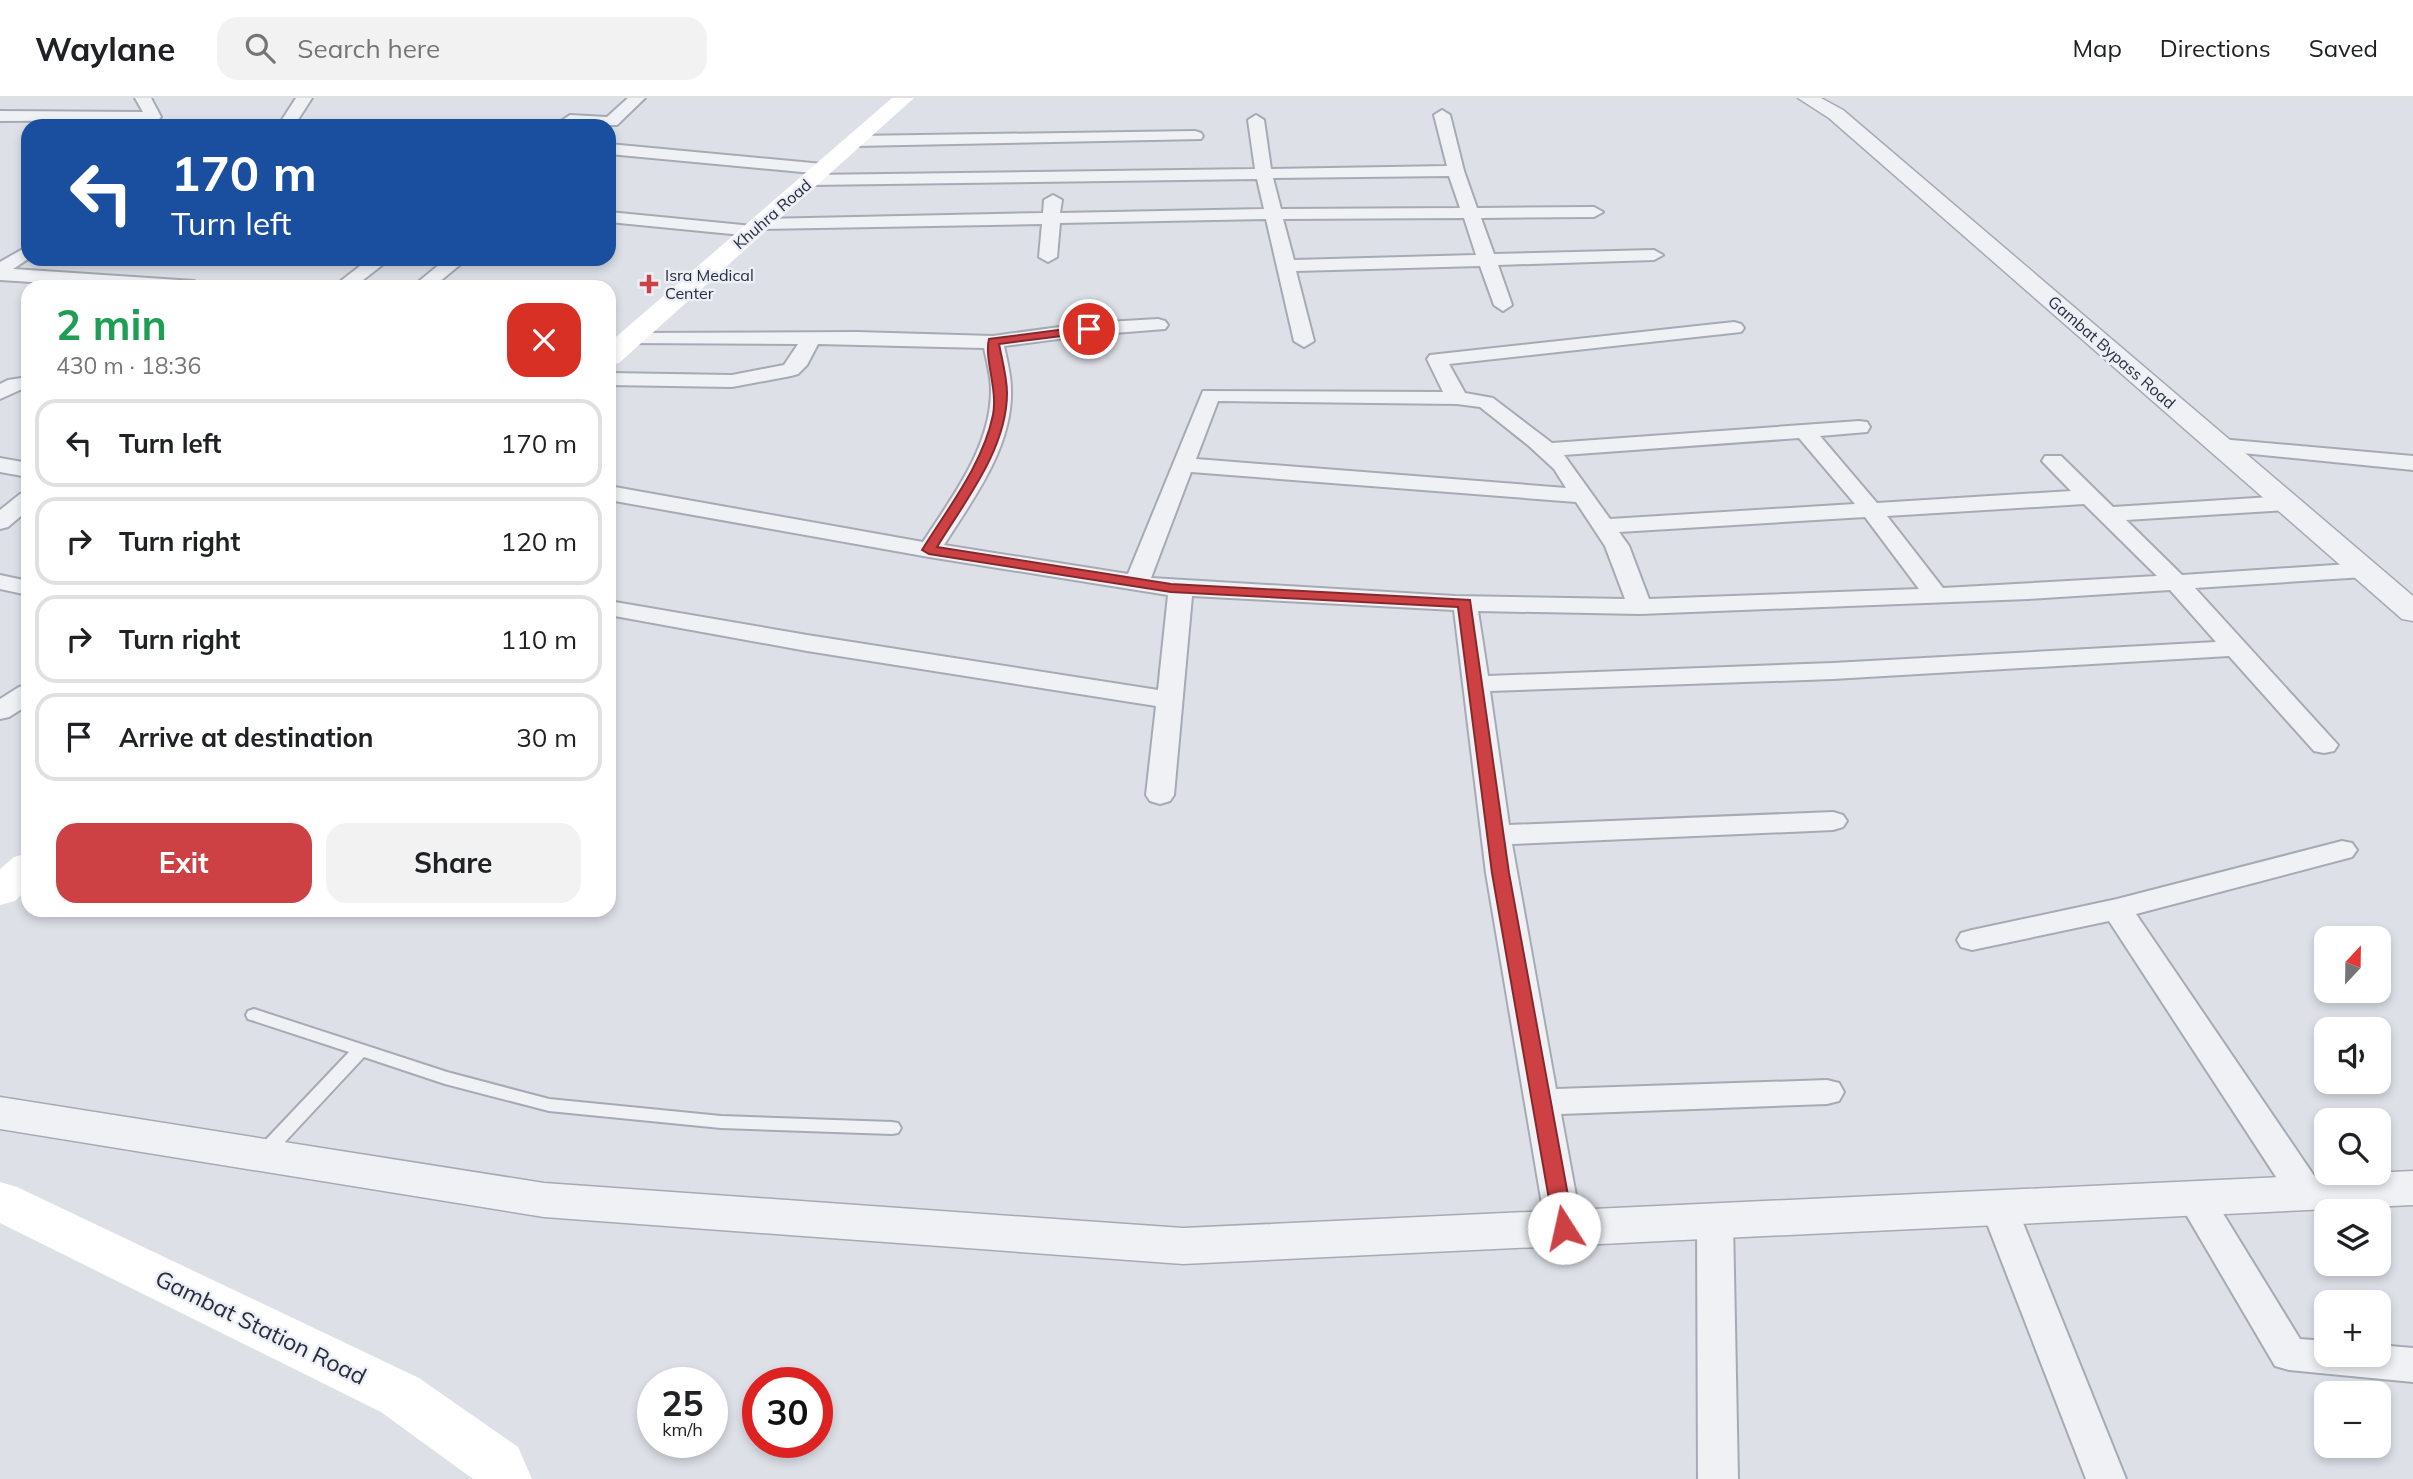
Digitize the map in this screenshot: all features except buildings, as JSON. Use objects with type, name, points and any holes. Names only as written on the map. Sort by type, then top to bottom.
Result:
[{"type":"main road","name":"Khuhra Road","points":[[616,350],[904,98]]},
{"type":"main road","points":[[0,891],[21,872]]},
{"type":"main road","name":"Gambat Station Road","points":[[0,1201],[400,1395],[498,1465],[505,1479]]},
{"type":"street","points":[[0,116],[153,117],[143,98]]},
{"type":"street","points":[[290,119],[304,98]]},
{"type":"street","points":[[614,119],[637,98]]},
{"type":"street","name":"Gambat Bypass Road","points":[[1808,98],[1836,114],[2413,612]]},
{"type":"street","points":[[1442,115],[1456,171],[1503,305]]},
{"type":"street","points":[[1256,120],[1264,174],[1304,341]]},
{"type":"street","points":[[616,150],[817,174],[1056,158],[1195,135]]},
{"type":"street","points":[[855,141],[1264,174],[1456,171]]},
{"type":"street","points":[[1048,257],[1056,158]]},
{"type":"street","points":[[616,218],[756,228],[1051,219],[1594,212]]},
{"type":"street","points":[[1286,266],[1654,255]]},
{"type":"street","points":[[1,270],[21,256]]},
{"type":"street","points":[[1,270],[92,280],[112,266]]},
{"type":"street","points":[[352,280],[371,266]]},
{"type":"street","points":[[430,280],[449,266]]},
{"type":"street","points":[[629,339],[811,338],[993,342],[1089,329],[1158,325]]},
{"type":"street","points":[[1457,398],[1438,365],[1437,359],[1440,357],[1734,328]]},
{"type":"street","points":[[616,379],[732,380],[790,370],[800,361],[811,338]]},
{"type":"street","points":[[929,550],[983,460],[998,416],[1001,392],[993,342]]},
{"type":"street","points":[[0,393],[21,384]]},
{"type":"street","points":[[1137,582],[1210,395],[1457,398],[1486,402],[1562,465],[1617,546],[1640,607]]},
{"type":"street","points":[[1547,450],[1860,426]]},
{"type":"street","points":[[1804,430],[1870,509],[1937,596]]},
{"type":"street","points":[[2220,446],[2413,463]]},
{"type":"street","points":[[2053,461],[2175,581],[2324,745]]},
{"type":"street","points":[[0,465],[21,469]]},
{"type":"street","points":[[1184,465],[1582,496]]},
{"type":"street","points":[[616,494],[929,550],[1181,588],[1465,603],[1640,607],[1937,596],[2364,570]]},
{"type":"street","points":[[1603,526],[2090,496]]},
{"type":"street","points":[[2108,514],[2287,503]]},
{"type":"street","points":[[0,522],[21,505]]},
{"type":"street","points":[[0,582],[21,586]]},
{"type":"street","points":[[1160,794],[1181,588]]},
{"type":"street","points":[[1465,603],[1496,835],[1564,1228]]},
{"type":"street","points":[[616,609],[1170,700]]},
{"type":"street","points":[[1476,684],[1833,671],[2238,648]]},
{"type":"street","points":[[0,711],[21,698]]},
{"type":"street","points":[[1496,835],[1833,821]]},
{"type":"street","points":[[1972,940],[2117,909],[2342,850]]},
{"type":"street","points":[[2117,909],[2306,1194]]},
{"type":"street","points":[[1542,1102],[1827,1092]]},
{"type":"street","points":[[0,1113],[544,1200],[1183,1246],[2413,1188]]},
{"type":"street","points":[[2196,1199],[2289,1354],[2413,1365]]},
{"type":"street","points":[[1999,1208],[2106,1479]]},
{"type":"street","points":[[1715,1221],[1718,1479]]},
{"type":"lane","points":[[254,1015],[445,1078],[549,1105],[721,1122],[892,1128]]},
{"type":"lane","points":[[262,1155],[361,1050]]},
{"type":"place","name":"Isra Medical Center","points":[[649,284]]},
{"type":"route","points":[[1089,329],[993,342],[1001,392],[998,416],[983,460],[929,550],[1171,588],[1465,603],[1501,873],[1564,1228]]}]
